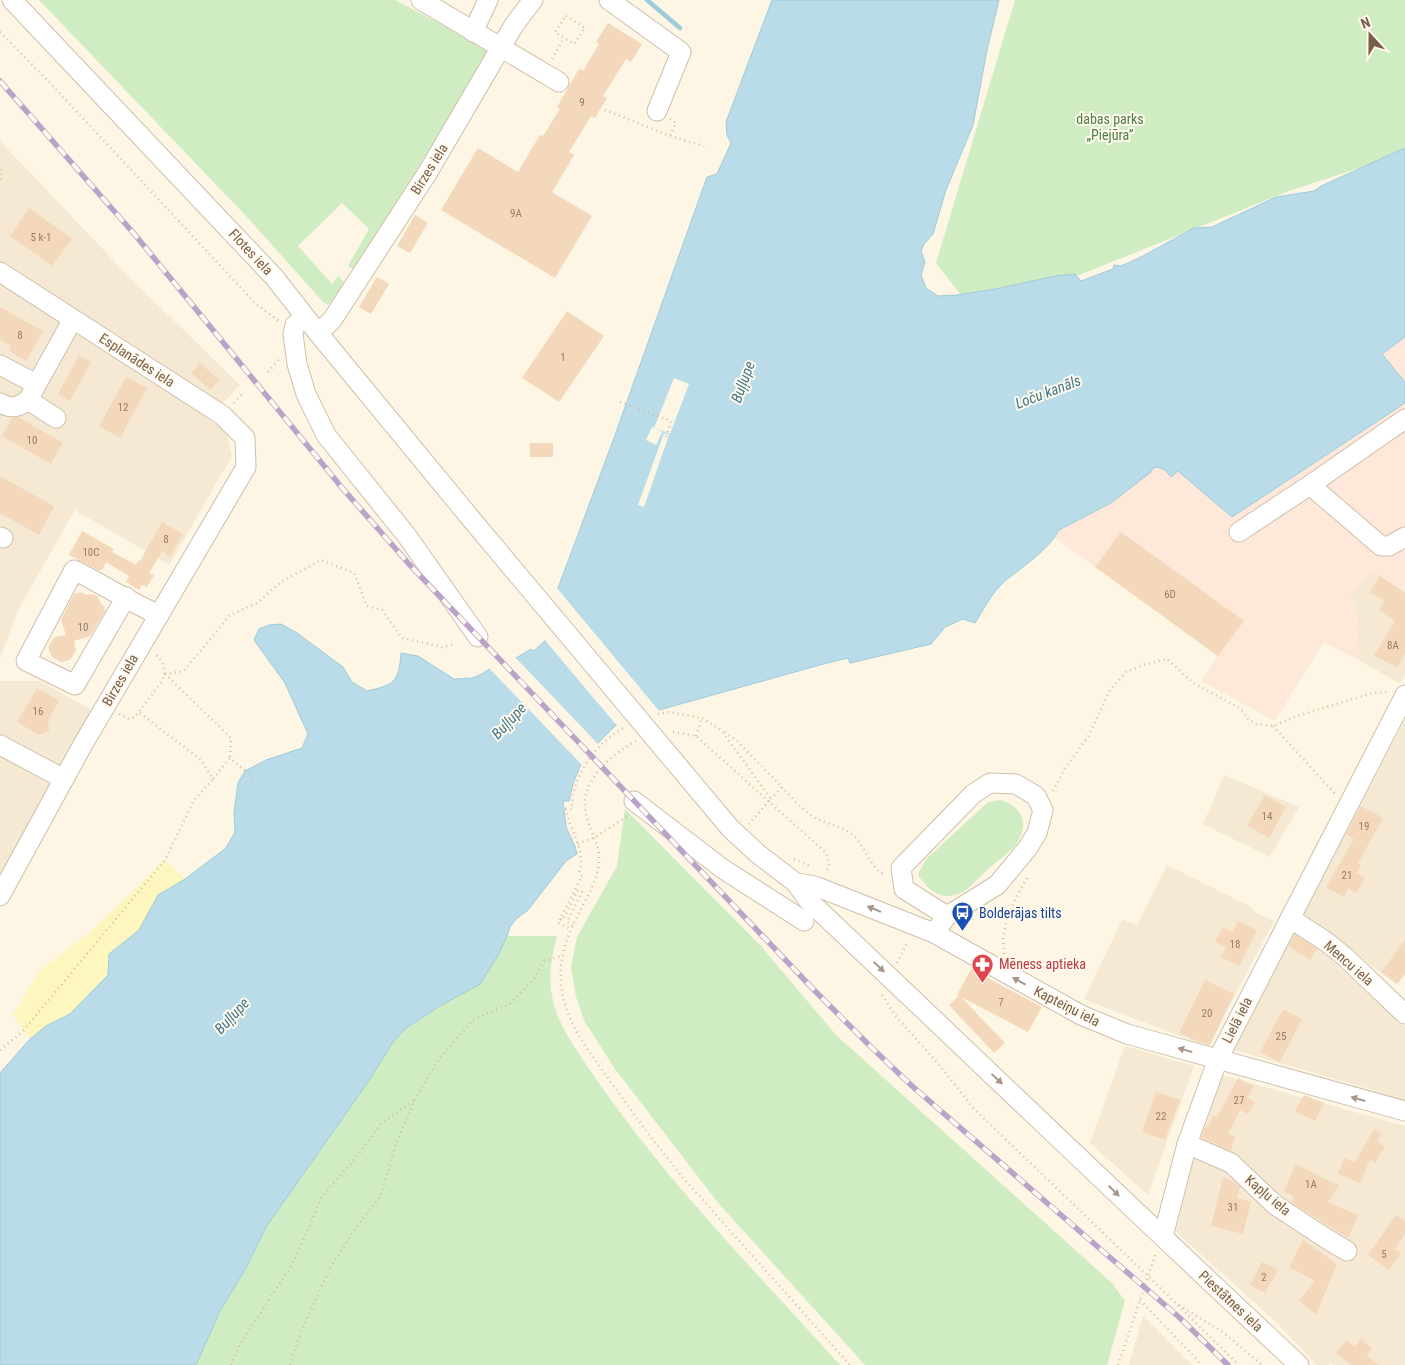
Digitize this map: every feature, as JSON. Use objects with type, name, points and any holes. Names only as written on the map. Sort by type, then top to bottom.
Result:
[{"type":"street","name":"Flotes iela","points":[[12,0],[274,277],[472,520],[730,828]]},
{"type":"street","points":[[421,0],[551,77]]},
{"type":"street","points":[[473,32],[488,0]]},
{"type":"street","name":"Birzes iela","points":[[318,333],[332,320],[428,172],[514,25],[533,0]]},
{"type":"street","points":[[609,0],[681,52],[657,111]]},
{"type":"street","name":"Esplanādes iela","points":[[0,272],[222,415],[245,438],[246,467]]},
{"type":"street","points":[[305,317],[295,325],[293,334],[297,364],[306,394],[326,435],[407,536],[478,637]]},
{"type":"street","points":[[0,403],[9,408],[20,406],[32,392],[73,319]]},
{"type":"street","points":[[0,364],[32,392],[56,418]]},
{"type":"street","points":[[1239,532],[1405,419]]},
{"type":"street","name":"Birzes iela","points":[[0,896],[106,705],[246,467]]},
{"type":"street","points":[[1310,485],[1381,546],[1390,546],[1405,537]]},
{"type":"street","points":[[126,597],[75,685],[26,660],[74,570],[126,597],[159,615]]},
{"type":"street","name":"Lielā iela","points":[[1162,1237],[1187,1144],[1218,1059],[1347,806],[1398,693]]},
{"type":"street","points":[[0,745],[64,779]]},
{"type":"street","points":[[934,933],[947,916],[997,884],[1027,849],[1037,833],[1043,810],[1036,796],[1016,784],[990,783],[973,794],[901,868],[904,889],[947,916]]},
{"type":"street","points":[[634,806],[724,869],[804,921]]},
{"type":"street","name":"Kapteiņu iela","points":[[730,828],[758,854],[796,883],[815,886],[934,933],[1080,1015],[1127,1034],[1405,1111]]},
{"type":"street","name":"Piestātnes iela","points":[[796,883],[808,900],[1299,1365]]},
{"type":"street","name":"Mencu iela","points":[[1290,918],[1340,952],[1402,1004]]},
{"type":"street","name":"Kapļu iela","points":[[1187,1144],[1231,1163],[1275,1205],[1326,1240],[1346,1250]]},
{"type":"path","points":[[566,16],[584,28],[574,44],[564,38],[555,32],[566,16]]},
{"type":"path","points":[[0,32],[256,304],[279,322]]},
{"type":"path","points":[[551,77],[564,38]]},
{"type":"path","points":[[605,110],[670,136],[704,146]]},
{"type":"path","points":[[0,169],[2,176],[0,181]]},
{"type":"path","points":[[620,402],[671,421],[665,440]]},
{"type":"path","points":[[165,674],[184,671],[230,614],[257,603],[281,582],[321,560],[354,573],[367,606],[382,610],[402,638],[442,647],[454,644]]},
{"type":"path","points":[[106,705],[129,720],[136,717],[162,681],[165,668],[162,660],[141,646]]},
{"type":"path","points":[[1043,810],[1065,768],[1088,737],[1110,690],[1126,672],[1146,664],[1167,660],[1192,682],[1241,709],[1248,720],[1256,724],[1273,726],[1306,713],[1373,693],[1398,693]]},
{"type":"path","points":[[0,1050],[23,1030],[165,860],[194,800],[230,758],[231,738],[165,674]]},
{"type":"path","points":[[140,713],[201,760],[213,780]]},
{"type":"path","points":[[696,736],[702,718]]},
{"type":"path","points":[[1273,726],[1347,806]]},
{"type":"path","points":[[721,730],[737,741],[798,804],[816,818],[840,827],[855,837],[875,870],[904,889]]},
{"type":"path","points":[[672,732],[696,736],[825,852],[829,859],[829,867],[825,873]]},
{"type":"path","points":[[644,738],[628,746],[608,762],[588,786],[584,800],[586,815],[599,853],[598,868],[594,884],[571,930],[562,956],[560,978],[562,996],[568,1016],[588,1050],[646,1131],[684,1179],[850,1365]]},
{"type":"path","points":[[230,758],[252,777]]},
{"type":"path","points":[[771,799],[782,787]]},
{"type":"path","points":[[754,828],[749,824],[769,802]]},
{"type":"path","points":[[578,844],[595,837],[634,806]]},
{"type":"path","points":[[788,854],[816,870]]},
{"type":"path","points":[[1005,955],[1002,941],[1004,928],[1016,897],[1029,874]]},
{"type":"path","points":[[560,919],[558,923],[571,930]]},
{"type":"path","points":[[290,1365],[301,1332],[330,1268],[357,1226],[380,1197],[396,1144],[416,1100],[436,1063],[473,1020],[510,1004],[534,979],[544,961],[562,956]]},
{"type":"path","points":[[882,993],[894,1014],[909,1033],[940,1066],[974,1109],[1239,1365]]},
{"type":"path","points":[[231,1365],[239,1346],[290,1268],[321,1197],[354,1160],[382,1123],[416,1100]]},
{"type":"path","points":[[1118,1365],[1162,1237]]},
{"type":"path","points":[[1140,1300],[1202,1365]]},
{"type":"path","points":[[1175,1302],[1224,1333],[1262,1365]]},
{"type":"shaded area","points":[[0,141],[130,278],[240,385],[208,419],[226,431],[232,456],[169,565],[75,510],[18,610],[0,658]]},
{"type":"shaded area","points":[[1405,337],[1405,382],[1382,354]]},
{"type":"shaded area","points":[[1405,403],[1405,591],[1373,570],[1349,595],[1356,608],[1359,660],[1324,642],[1275,721],[1201,681],[1218,656],[1055,538],[1059,530],[1111,503],[1151,472],[1153,468],[1158,466],[1166,470],[1178,471],[1344,444]]},
{"type":"shaded area","points":[[1373,570],[1405,591],[1405,675],[1400,684],[1359,660],[1356,608],[1349,595]]},
{"type":"shaded area","points":[[0,681],[40,681],[92,710],[0,878]]},
{"type":"shaded area","points":[[1405,720],[1405,974],[1397,984],[1302,917]]},
{"type":"shaded area","points":[[1224,775],[1299,807],[1270,857],[1203,824]]},
{"type":"shaded area","points":[[1167,865],[1251,907],[1256,913],[1274,921],[1208,1047],[1084,999],[1122,920],[1137,925]]},
{"type":"shaded area","points":[[1295,927],[1405,1027],[1405,1102],[1377,1091],[1231,1049]]},
{"type":"shaded area","points":[[1125,1046],[1194,1066],[1148,1195],[1090,1143]]},
{"type":"shaded area","points":[[1222,1075],[1405,1126],[1405,1365],[1333,1365],[1331,1363],[1328,1365],[1317,1365],[1274,1320],[1176,1232],[1193,1162]]},
{"type":"shaded area","points":[[1143,1316],[1192,1365],[1129,1365]]},
{"type":"green space","points":[[39,0],[395,0],[491,50],[355,270],[348,266],[369,229],[342,203],[298,246],[332,284],[338,276],[347,285],[343,293],[338,292],[328,305],[323,302],[248,218]]},
{"type":"green space","name":"dabas parks „Piejūra”","points":[[1015,0],[1405,0],[1405,153],[1289,191],[1007,304],[969,305],[936,263]]},
{"type":"green space","points":[[999,800],[1013,806],[1021,816],[1023,829],[1017,843],[960,893],[943,896],[931,890],[918,875],[926,859],[987,803]]},
{"type":"green space","points":[[625,809],[761,946],[836,1035],[1112,1283],[1125,1301],[1107,1365],[865,1365],[719,1204],[615,1069],[585,1022],[576,997],[571,967],[577,937],[617,866]]},
{"type":"green space","points":[[507,936],[557,936],[552,958],[552,996],[558,1017],[575,1048],[622,1114],[681,1189],[840,1365],[196,1365],[220,1311],[246,1268],[266,1227],[368,1082],[393,1042],[406,1028],[440,1006],[497,957]]},
{"type":"sand","points":[[165,860],[185,879],[158,896],[139,930],[109,954],[108,975],[70,1014],[46,1026],[30,1039],[13,1015],[39,971],[88,934]]},
{"type":"water","points":[[772,0],[999,0],[987,50],[973,125],[946,190],[933,234],[924,244],[921,251],[925,262],[921,275],[926,288],[938,296],[996,289],[1055,276],[1075,274],[1081,281],[1113,269],[1114,265],[1121,266],[1139,258],[1194,228],[1212,227],[1276,197],[1314,191],[1321,186],[1405,148],[1405,337],[1382,354],[1405,382],[1405,403],[1232,517],[1178,471],[1171,477],[1165,470],[1158,467],[1153,468],[1151,472],[1111,503],[1059,530],[1042,551],[1000,585],[975,623],[963,619],[945,627],[931,644],[850,663],[848,658],[827,663],[652,712],[615,726],[581,764],[569,801],[563,801],[566,827],[577,854],[566,861],[528,910],[516,919],[510,927],[497,957],[480,984],[440,1006],[406,1028],[393,1042],[368,1082],[266,1227],[246,1268],[220,1311],[196,1365],[0,1365],[0,1073],[30,1039],[46,1026],[70,1014],[108,975],[109,954],[139,930],[158,895],[185,879],[226,848],[235,832],[234,813],[238,783],[245,771],[266,760],[302,748],[308,734],[285,683],[254,640],[259,629],[269,625],[281,624],[297,633],[343,667],[352,682],[367,691],[383,687],[393,681],[399,670],[401,653],[418,656],[454,679],[472,678],[531,649],[534,651],[550,636],[550,630],[545,623],[614,438],[707,177],[717,174],[731,143],[727,135],[726,122]]},
{"type":"pier","points":[[674,378],[689,384],[670,434],[658,429],[662,432],[656,445],[646,440],[652,427],[654,428]]},
{"type":"pier","points":[[664,433],[669,435],[644,507],[638,505]]},
{"type":"pier","points":[[556,587],[660,712],[618,727],[544,639],[548,631],[542,622]]},
{"type":"pier","points":[[514,656],[599,745],[583,766],[488,667]]},
{"type":"building","points":[[608,23],[642,44],[631,62],[626,59],[603,96],[607,98],[595,118],[591,116],[569,152],[574,155],[552,192],[592,216],[555,278],[441,210],[478,148],[518,172],[540,135],[543,136],[560,109],[557,107],[579,69],[583,71],[599,44],[596,42]]},
{"type":"building","points":[[29,208],[72,239],[52,266],[10,236]]},
{"type":"building","points":[[415,215],[428,223],[410,253],[397,246]]},
{"type":"building","points":[[377,277],[389,284],[371,314],[359,307]]},
{"type":"building","points":[[0,307],[43,331],[26,361],[9,351],[11,346],[0,339]]},
{"type":"building","points":[[567,311],[604,336],[559,402],[522,378]]},
{"type":"building","points":[[79,355],[91,362],[70,401],[58,394]]},
{"type":"building","points":[[200,363],[219,380],[210,390],[191,373]]},
{"type":"building","points":[[126,377],[147,388],[120,438],[99,426]]},
{"type":"building","points":[[18,417],[63,443],[51,464],[2,436],[12,418]]},
{"type":"building","points":[[530,443],[553,443],[553,457],[530,457]]},
{"type":"building","points":[[0,476],[54,506],[39,535],[0,513]]},
{"type":"building","points":[[162,522],[183,534],[170,556],[162,551],[149,573],[154,575],[147,587],[142,585],[139,590],[126,582],[129,576],[106,562],[102,570],[98,570],[69,555],[82,531],[114,549],[112,552],[136,565]]},
{"type":"building","points":[[1121,532],[1244,621],[1218,656],[1095,567]]},
{"type":"building","points":[[1380,576],[1405,593],[1405,654],[1397,668],[1374,655],[1395,621],[1379,610],[1384,601],[1370,592]]},
{"type":"building","points":[[81,592],[86,595],[95,595],[99,598],[105,611],[90,636],[74,641],[76,650],[70,660],[61,662],[52,657],[48,647],[54,637],[66,635],[61,620],[74,594]]},
{"type":"building","points":[[37,688],[59,701],[48,720],[49,731],[39,735],[17,722]]},
{"type":"building","points":[[1265,795],[1286,807],[1269,838],[1247,826]]},
{"type":"building","points":[[1361,806],[1383,818],[1358,863],[1361,865],[1356,873],[1365,878],[1356,893],[1348,888],[1344,897],[1326,887],[1354,839],[1346,834]]},
{"type":"building","points":[[1238,921],[1257,930],[1239,966],[1221,957],[1226,947],[1215,942],[1223,927],[1233,932]]},
{"type":"building","points":[[1295,934],[1317,949],[1310,960],[1289,946]]},
{"type":"building","points":[[1405,940],[1405,974],[1397,984],[1381,972]]},
{"type":"building","points":[[971,969],[1042,1007],[1028,1032],[961,997],[1005,1043],[994,1053],[949,1005],[959,996],[957,995]]},
{"type":"building","points":[[1205,980],[1234,994],[1210,1045],[1179,1033]]},
{"type":"building","points":[[1283,1009],[1302,1019],[1280,1062],[1260,1052]]},
{"type":"building","points":[[1238,1078],[1254,1086],[1247,1098],[1255,1102],[1248,1114],[1240,1110],[1228,1134],[1235,1136],[1231,1151],[1201,1137],[1213,1115],[1217,1117]]},
{"type":"building","points":[[1156,1092],[1180,1100],[1165,1140],[1142,1132]]},
{"type":"building","points":[[1304,1095],[1324,1103],[1315,1121],[1295,1111]]},
{"type":"building","points":[[1374,1129],[1381,1133],[1377,1142],[1385,1146],[1375,1163],[1370,1159],[1360,1183],[1338,1174],[1344,1158],[1355,1162]]},
{"type":"building","points":[[1296,1164],[1339,1185],[1328,1202],[1358,1215],[1348,1238],[1291,1202],[1294,1197],[1284,1191]]},
{"type":"building","points":[[1223,1178],[1233,1181],[1240,1187],[1237,1198],[1251,1202],[1243,1234],[1211,1226]]},
{"type":"building","points":[[1396,1215],[1405,1221],[1405,1234],[1395,1249],[1401,1253],[1389,1270],[1368,1255]]},
{"type":"building","points":[[1303,1240],[1337,1264],[1316,1315],[1299,1301],[1315,1281],[1289,1267]]},
{"type":"building","points":[[1262,1262],[1278,1270],[1265,1293],[1250,1285]]},
{"type":"building","points":[[1361,1339],[1372,1348],[1367,1356],[1379,1365],[1351,1365],[1336,1353],[1346,1340],[1355,1347]]},
{"type":"waterway","points":[[647,0],[680,28]]},
{"type":"railway","points":[[0,81],[136,236],[343,489],[409,564],[814,990],[912,1086],[1180,1318],[1228,1365]]},
{"type":"place","name":"Bolderājas tilts","points":[[963,932]]},
{"type":"place","name":"Mēness aptieka","points":[[983,983]]},
{"type":"water label","name":"Buļļupe","points":[[743,382]]},
{"type":"water label","name":"Loču kanāls","points":[[1048,392]]},
{"type":"water label","name":"Buļļupe","points":[[509,721]]},
{"type":"water label","name":"Buļļupe","points":[[232,1016]]}]
